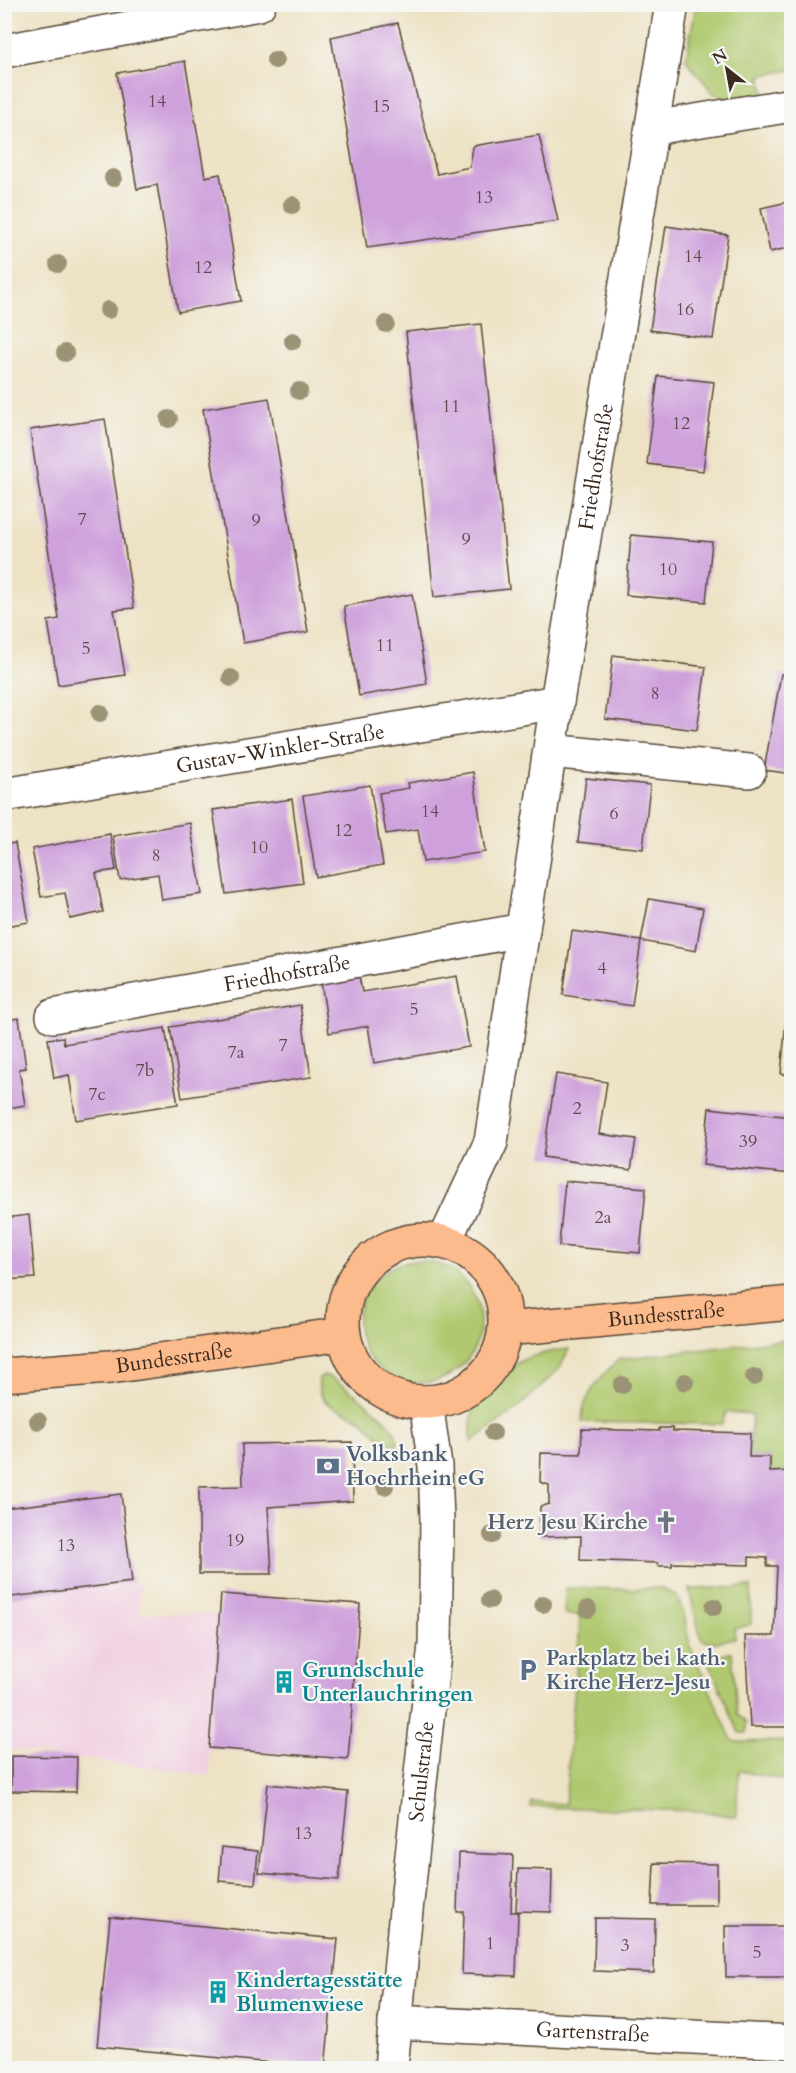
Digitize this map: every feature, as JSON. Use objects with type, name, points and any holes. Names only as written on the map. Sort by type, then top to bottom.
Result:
[{"type":"main road","points":[[418,1240],[444,1242],[466,1251],[483,1266],[496,1284],[504,1306],[505,1329],[501,1348],[492,1366],[479,1381],[464,1392],[446,1399],[426,1402],[403,1400],[381,1391],[363,1376],[356,1366],[343,1334],[344,1307],[352,1281],[369,1260],[392,1246],[418,1240]]},
{"type":"main road","name":"Bundesstraße","points":[[505,1329],[792,1303]]},
{"type":"main road","name":"Bundesstraße","points":[[4,1375],[110,1366],[343,1334]]},
{"type":"street","points":[[4,51],[260,4]]},
{"type":"street","name":"Friedhofstraße","points":[[444,1242],[491,1142],[557,702],[672,4]]},
{"type":"street","points":[[653,128],[792,105]]},
{"type":"street","name":"Gustav-Winkler-Straße","points":[[4,795],[557,702]]},
{"type":"street","points":[[550,751],[749,771]]},
{"type":"street","name":"Friedhofstraße","points":[[53,1016],[523,930]]},
{"type":"street","name":"Schulstraße","points":[[391,2068],[435,1645],[437,1521],[435,1466],[426,1402]]},
{"type":"street","name":"Gartenstraße","points":[[395,2022],[792,2042]]},
{"type":"shaded area","points":[[132,1582],[140,1584],[139,1614],[219,1615],[209,1748],[210,1775],[5,1749],[4,1598]]},
{"type":"green space","points":[[696,5],[791,5],[791,70],[761,75],[765,101],[729,101],[713,93],[686,60]]},
{"type":"green space","points":[[419,1261],[442,1266],[453,1271],[462,1279],[470,1288],[475,1299],[480,1322],[475,1345],[470,1356],[462,1365],[453,1373],[442,1378],[419,1383],[396,1378],[385,1373],[376,1365],[368,1356],[363,1345],[358,1322],[363,1299],[368,1288],[376,1279],[385,1271],[396,1266]]},
{"type":"green space","points":[[791,1339],[791,1471],[770,1472],[770,1457],[749,1457],[752,1414],[726,1412],[722,1424],[582,1422],[589,1395],[619,1359]]},
{"type":"green space","points":[[569,1349],[560,1368],[518,1408],[471,1442],[471,1421],[474,1409],[487,1390],[525,1359],[543,1353]]},
{"type":"green space","points":[[324,1375],[370,1406],[392,1428],[398,1445],[385,1441],[361,1419],[325,1401],[319,1388],[319,1378]]},
{"type":"green space","points":[[751,1587],[751,1624],[734,1629],[735,1638],[711,1643],[701,1639],[689,1589]]},
{"type":"green space","points":[[566,1588],[662,1588],[677,1597],[684,1614],[690,1646],[732,1740],[737,1742],[791,1741],[791,1781],[739,1771],[736,1817],[702,1811],[531,1807],[531,1802],[565,1804],[581,1616],[564,1614]]},
{"type":"green space","points":[[732,1652],[737,1714],[746,1722],[746,1733],[739,1733],[706,1656],[716,1657]]},
{"type":"building","points":[[398,23],[437,174],[470,167],[473,146],[539,135],[558,221],[367,248],[331,37]]},
{"type":"building","points":[[185,61],[205,177],[220,174],[241,301],[178,312],[157,185],[137,189],[117,73]]},
{"type":"building","points":[[792,201],[792,247],[770,252],[761,208]]},
{"type":"building","points":[[666,226],[728,235],[713,339],[650,330]]},
{"type":"building","points":[[481,324],[509,589],[434,597],[406,332]]},
{"type":"building","points":[[4,325],[9,344],[4,345]]},
{"type":"building","points":[[658,376],[714,382],[703,471],[647,464]]},
{"type":"building","points":[[269,398],[308,632],[243,643],[203,409]]},
{"type":"building","points":[[105,419],[134,608],[114,610],[125,675],[58,685],[48,621],[59,619],[30,430]]},
{"type":"building","points":[[631,535],[712,542],[706,602],[626,595]]},
{"type":"building","points":[[412,594],[427,684],[359,696],[344,606]]},
{"type":"building","points":[[613,655],[706,667],[697,730],[605,719]]},
{"type":"building","points":[[781,674],[792,676],[792,774],[764,770]]},
{"type":"building","points":[[473,772],[485,852],[423,862],[418,829],[386,834],[379,793],[409,788],[408,783]]},
{"type":"building","points":[[586,778],[650,785],[643,849],[578,842]]},
{"type":"building","points":[[370,785],[383,865],[316,877],[303,796]]},
{"type":"building","points":[[292,799],[303,883],[226,894],[213,810]]},
{"type":"building","points":[[190,823],[202,894],[162,900],[158,874],[120,880],[113,836]]},
{"type":"building","points":[[110,834],[116,870],[96,873],[103,912],[70,919],[65,893],[41,897],[32,849]]},
{"type":"building","points":[[15,843],[29,922],[5,926],[5,845]]},
{"type":"building","points":[[649,899],[703,908],[696,951],[641,941]]},
{"type":"building","points":[[572,931],[641,941],[632,1006],[563,995]]},
{"type":"building","points":[[359,976],[362,992],[457,976],[469,1047],[374,1063],[368,1026],[329,1033],[321,982]]},
{"type":"building","points":[[300,1005],[311,1077],[182,1098],[170,1027]]},
{"type":"building","points":[[787,1009],[792,1010],[792,1075],[781,1074]]},
{"type":"building","points":[[19,1018],[26,1068],[19,1069],[25,1105],[4,1109],[4,1020]]},
{"type":"building","points":[[165,1028],[178,1104],[76,1120],[69,1075],[54,1078],[48,1039],[63,1037],[64,1044]]},
{"type":"building","points":[[556,1074],[607,1082],[599,1134],[636,1139],[631,1170],[543,1157]]},
{"type":"building","points":[[709,1108],[792,1117],[792,1174],[703,1165]]},
{"type":"building","points":[[565,1181],[646,1188],[640,1253],[559,1246]]},
{"type":"building","points":[[29,1215],[35,1278],[4,1280],[4,1218]]},
{"type":"building","name":"Herz Jesu Kirche","points":[[659,1428],[672,1428],[673,1431],[750,1433],[749,1457],[770,1457],[770,1472],[792,1471],[792,1727],[750,1727],[745,1636],[774,1636],[777,1566],[767,1566],[767,1558],[749,1557],[749,1565],[672,1563],[672,1566],[658,1566],[658,1563],[580,1560],[581,1536],[539,1537],[540,1507],[549,1504],[549,1485],[540,1482],[541,1453],[581,1454],[582,1429],[659,1431]]},
{"type":"building","points":[[352,1442],[353,1501],[268,1507],[272,1574],[199,1574],[199,1487],[243,1486],[242,1444]]},
{"type":"building","points":[[121,1494],[132,1582],[4,1598],[4,1508]]},
{"type":"building","name":"Grundschule Unterlauchringen","points":[[221,1594],[360,1604],[348,1759],[209,1748]]},
{"type":"building","points":[[11,1756],[77,1757],[76,1792],[11,1791]]},
{"type":"building","points":[[268,1784],[348,1792],[339,1880],[259,1873]]},
{"type":"building","points":[[222,1847],[258,1851],[255,1884],[219,1881]]},
{"type":"building","points":[[459,1853],[513,1855],[511,1912],[518,1912],[516,1976],[462,1974],[464,1912],[457,1912]]},
{"type":"building","points":[[654,1863],[717,1864],[717,1905],[652,1905]]},
{"type":"building","points":[[518,1869],[552,1870],[551,1912],[516,1911]]},
{"type":"building","name":"Kindertagesstätte Blumenwiese","points":[[110,1917],[338,1939],[325,2068],[97,2046]]},
{"type":"building","points":[[595,1918],[655,1919],[654,1973],[594,1971]]},
{"type":"building","points":[[725,1926],[789,1926],[789,1977],[726,1977]]},
{"type":"place","name":"Volksbank Hochrhein eG","points":[[328,1466]]},
{"type":"place","name":"Herz Jesu Kirche","points":[[666,1522]]},
{"type":"place","name":"Parkplatz bei kath. Kirche Herz-Jesu","points":[[528,1670]]},
{"type":"place","name":"Grundschule Unterlauchringen","points":[[284,1682]]},
{"type":"place","name":"Kindertagesstätte Blumenwiese","points":[[218,1992]]}]
